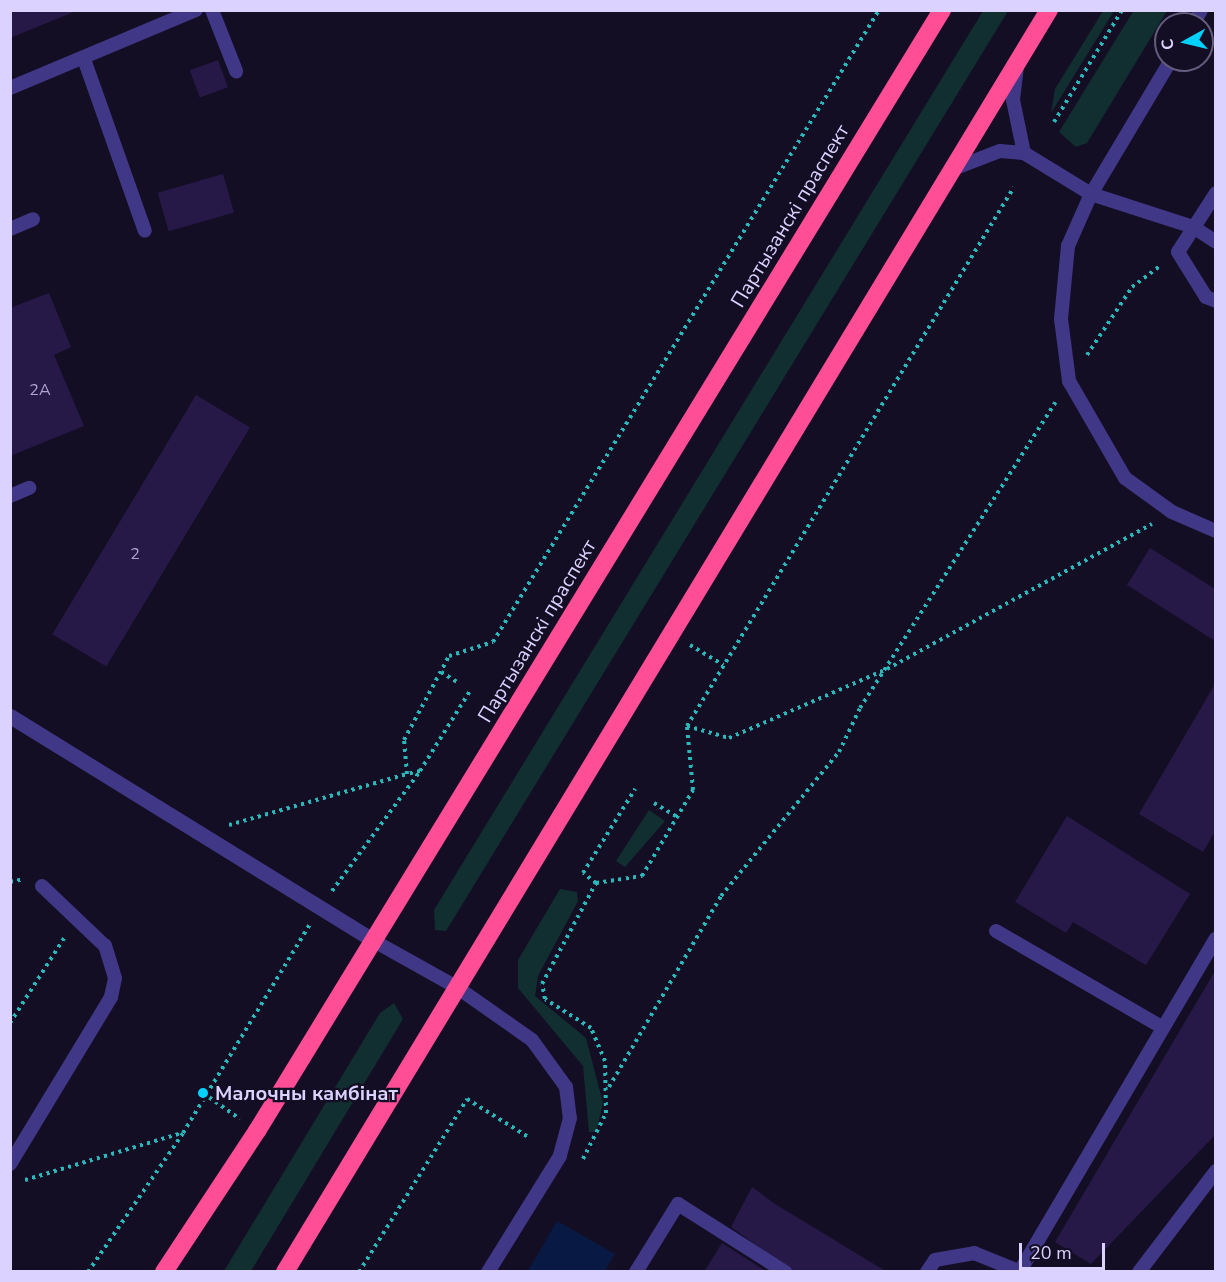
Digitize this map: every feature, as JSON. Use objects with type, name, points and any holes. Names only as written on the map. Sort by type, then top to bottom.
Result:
[{"type":"highway","name":"Партызанскі праспект","points":[[164,1271],[257,1131],[942,10]]},
{"type":"highway","points":[[285,1272],[1049,10]]},
{"type":"street","points":[[10,716],[136,798],[374,941]]},
{"type":"lane","points":[[10,88],[196,10]]},
{"type":"lane","points":[[212,10],[236,71]]},
{"type":"lane","points":[[84,58],[146,231]]},
{"type":"lane","points":[[1019,60],[1013,100],[1024,153]]},
{"type":"lane","points":[[1164,72],[1091,194],[1068,246],[1061,319],[1069,381],[1125,478],[1172,512],[1215,531]]},
{"type":"lane","points":[[953,169],[1000,151],[1024,153],[1091,194],[1193,227],[1215,242]]},
{"type":"lane","points":[[1215,193],[1178,252],[1206,297],[1215,301]]},
{"type":"lane","points":[[10,229],[33,219]]},
{"type":"lane","points":[[10,496],[29,488]]},
{"type":"lane","points":[[10,1164],[111,998],[112,960],[77,917],[42,886]]},
{"type":"lane","points":[[996,931],[1163,1028]]},
{"type":"lane","points":[[927,1272],[935,1260],[974,1253],[1020,1271],[1215,938]]},
{"type":"lane","points":[[374,941],[458,988],[532,1040],[566,1087],[570,1118],[560,1156],[488,1272]]},
{"type":"lane","points":[[1139,1272],[1215,1171]]},
{"type":"lane","points":[[636,1272],[678,1204],[785,1272]]},
{"type":"path","points":[[407,774],[404,740],[449,656],[493,642],[879,10]]},
{"type":"path","points":[[1054,122],[1122,10]]},
{"type":"path","points":[[635,789],[583,873],[596,883],[642,876],[693,790],[687,726],[1014,187]]},
{"type":"path","points":[[577,1167],[598,1138],[609,1087],[721,896],[839,753],[887,669],[1069,381],[1132,287],[1178,252]]},
{"type":"path","points":[[687,726],[729,738],[887,669],[1172,512]]},
{"type":"path","points":[[671,634],[723,665]]},
{"type":"path","points":[[441,672],[457,682]]},
{"type":"path","points":[[88,1272],[183,1133],[203,1094],[319,909],[420,771],[470,691]]},
{"type":"path","points":[[198,834],[420,771]]},
{"type":"path","points":[[654,803],[677,817]]},
{"type":"path","points":[[596,883],[542,984],[545,999],[591,1028],[609,1087]]},
{"type":"path","points":[[10,1023],[77,917]]},
{"type":"path","points":[[203,1094],[257,1131]]},
{"type":"path","points":[[359,1272],[467,1100],[530,1138]]},
{"type":"path","points":[[22,1181],[183,1133]]},
{"type":"green space","points":[[1134,10],[1167,11],[1154,12],[1154,32],[1087,143],[1076,147],[1059,132]]},
{"type":"green space","points":[[983,11],[1008,11],[446,931],[435,930],[434,910]]},
{"type":"green space","points":[[1103,11],[1114,11],[1051,113],[1055,89]]},
{"type":"green space","points":[[649,810],[665,821],[625,867],[616,861]]},
{"type":"green space","points":[[560,889],[577,892],[578,901],[538,976],[535,996],[586,1038],[603,1103],[596,1132],[589,1132],[583,1066],[518,988],[518,960]]},
{"type":"green space","points":[[394,1003],[403,1019],[251,1271],[224,1271],[380,1013]]},
{"type":"water","points":[[557,1221],[615,1254],[605,1271],[528,1271]]},
{"type":"building","points":[[10,10],[76,10],[76,11],[10,38]]},
{"type":"building","points":[[218,60],[228,87],[200,98],[190,70]]},
{"type":"building","points":[[223,174],[234,212],[169,231],[158,193]]},
{"type":"building","points":[[49,293],[71,347],[54,355],[84,426],[10,456],[10,308]]},
{"type":"building","points":[[196,395],[250,427],[106,667],[52,634]]},
{"type":"building","points":[[1150,548],[1215,589],[1215,641],[1127,585]]},
{"type":"building","points":[[1215,684],[1215,831],[1203,852],[1139,814]]},
{"type":"building","points":[[1067,816],[1190,894],[1146,965],[1073,922],[1066,933],[1015,902]]},
{"type":"building","points":[[1215,971],[1215,1135],[1091,1264],[1055,1242]]},
{"type":"building","points":[[752,1187],[775,1204],[887,1272],[794,1272],[731,1227]]},
{"type":"building","points":[[722,1243],[767,1272],[704,1272]]},
{"type":"place","name":"Малочны камбінат","points":[[203,1093]]}]
